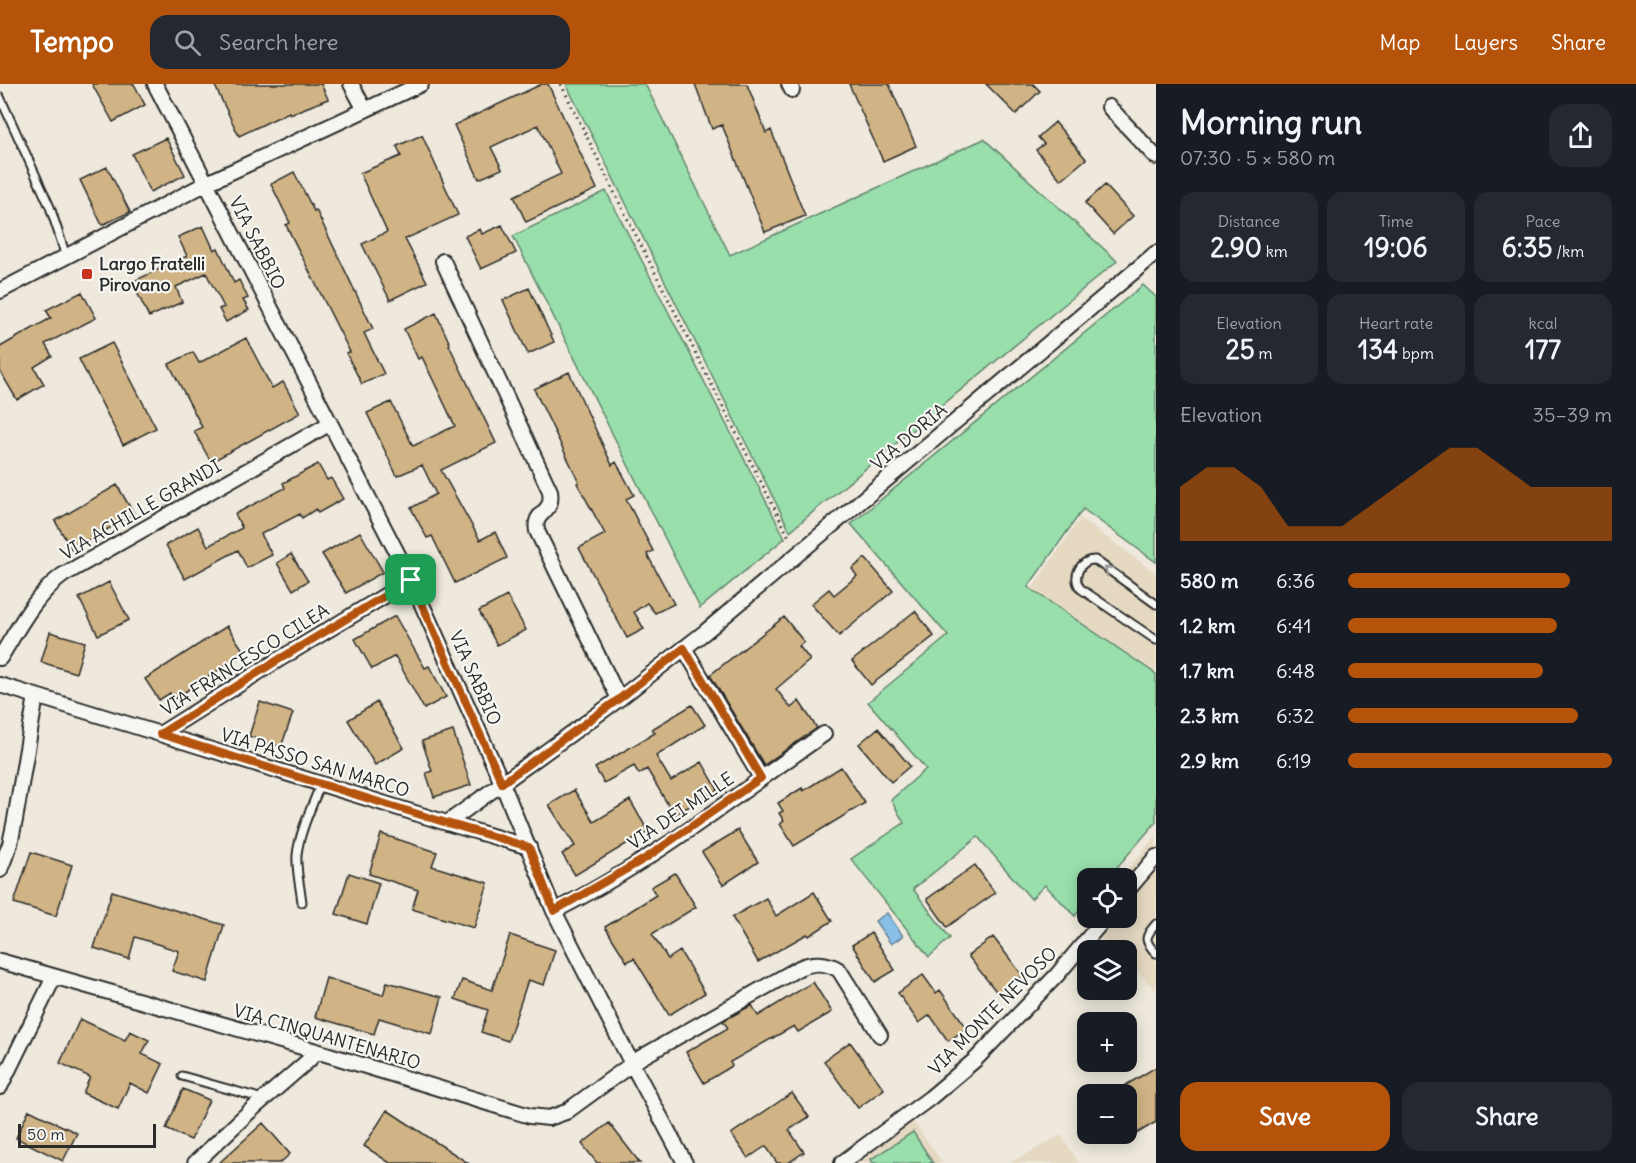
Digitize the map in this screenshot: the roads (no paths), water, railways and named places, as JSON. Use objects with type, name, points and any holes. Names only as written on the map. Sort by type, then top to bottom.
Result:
[{"type":"street","name":"VIA SABBIO","points":[[155,84],[411,580],[502,783],[554,911],[685,1163]]},
{"type":"street","points":[[351,84],[364,110]]},
{"type":"street","points":[[0,291],[207,183],[421,84]]},
{"type":"street","points":[[1109,106],[1156,157]]},
{"type":"street","name":"VIA DORIA","points":[[502,783],[619,699],[684,648],[1156,253]]},
{"type":"street","points":[[443,261],[550,491],[551,501],[538,518],[537,531],[619,699]]},
{"type":"street","name":"VIA ACHILLE GRANDI","points":[[0,658],[38,599],[63,575],[329,424]]},
{"type":"street","name":"VIA FRANCESCO CILEA","points":[[160,734],[411,580]]},
{"type":"street","points":[[684,648],[761,778]]},
{"type":"street","name":"VIA PASSO SAN MARCO","points":[[0,686],[529,847]]},
{"type":"street","points":[[0,870],[14,826],[36,696]]},
{"type":"street","name":"VIA DEI MILLE","points":[[554,911],[646,858],[824,734]]},
{"type":"street","points":[[447,823],[502,783]]},
{"type":"street","points":[[1137,879],[1156,857]]},
{"type":"street","name":"VIA MONTE NEVOSO","points":[[842,1163],[930,1098],[975,1060],[1057,975],[1097,928]]},
{"type":"street","name":"VIA CINQUANTENARIO","points":[[0,961],[543,1118],[566,1112],[640,1058],[799,968],[815,963],[839,970],[879,1035]]},
{"type":"street","points":[[0,1088],[54,977]]},
{"type":"street","points":[[195,1163],[309,1060],[316,1051]]},
{"type":"lane","points":[[0,97],[47,200],[66,256]]},
{"type":"lane","points":[[1156,604],[1095,560],[1084,561],[1077,573],[1077,585],[1081,589],[1156,640]]},
{"type":"lane","points":[[302,902],[297,872],[298,847],[321,783]]},
{"type":"lane","points":[[1156,924],[1146,939],[1156,953]]},
{"type":"lane","points":[[182,1076],[264,1100]]},
{"type":"water","points":[[887,913],[903,936],[891,944],[875,921]]},
{"type":"place","name":"Largo Fratelli Pirovano","points":[[87,274]]}]
